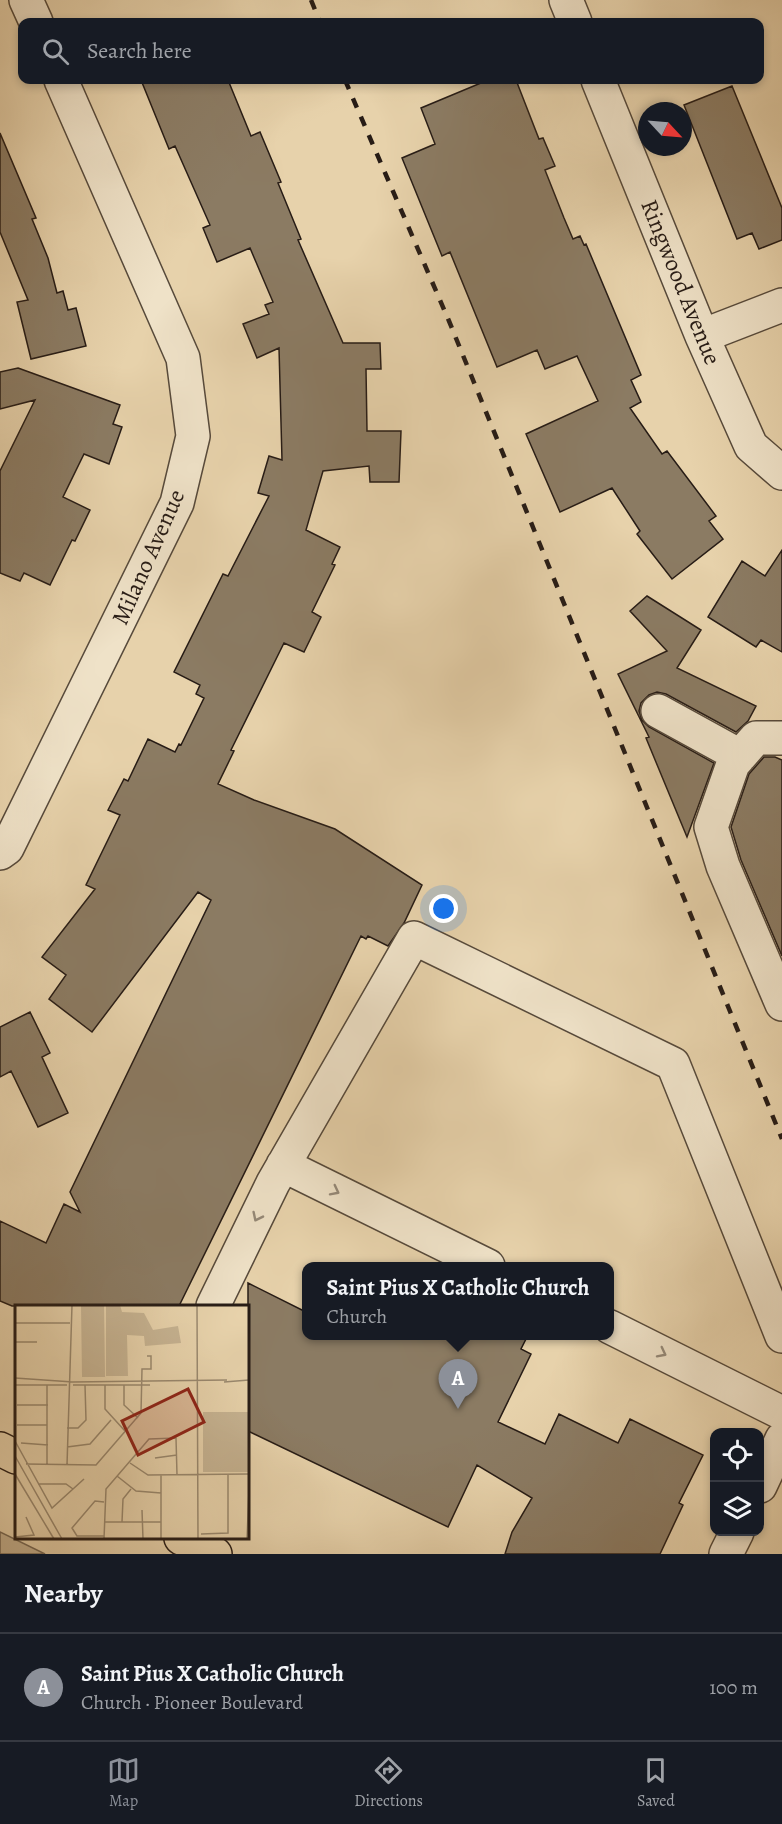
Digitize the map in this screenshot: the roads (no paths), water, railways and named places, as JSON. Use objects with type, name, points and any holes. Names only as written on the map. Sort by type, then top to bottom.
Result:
[{"type":"main road","points":[[0,1449],[15,1456]]},
{"type":"main road","points":[[183,1539],[215,1554]]},
{"type":"street","points":[[26,0],[34,18]]},
{"type":"street","points":[[566,0],[573,18]]},
{"type":"street","name":"Milano Avenue","points":[[0,853],[7,848],[177,503],[193,436],[183,358],[63,84]]},
{"type":"street","name":"Ringwood Avenue","points":[[600,84],[702,336],[751,446],[782,473]]},
{"type":"street","points":[[702,336],[782,305]]},
{"type":"street","points":[[657,711],[740,756]]},
{"type":"street","points":[[782,738],[756,738],[733,764],[711,827],[723,866],[782,1005]]},
{"type":"street","points":[[213,1305],[283,1165],[414,938],[673,1064],[782,1336]]},
{"type":"street","points":[[283,1165],[480,1262]]},
{"type":"street","points":[[614,1329],[782,1413]]},
{"type":"street","points":[[761,1482],[782,1439]]},
{"type":"street","points":[[726,1554],[735,1536]]},
{"type":"railway","points":[[311,0],[318,18]]},
{"type":"railway","points":[[347,84],[449,321],[782,1139]]},
{"type":"place","name":"Saint Pius X Catholic Church","points":[[458,1409]]}]
